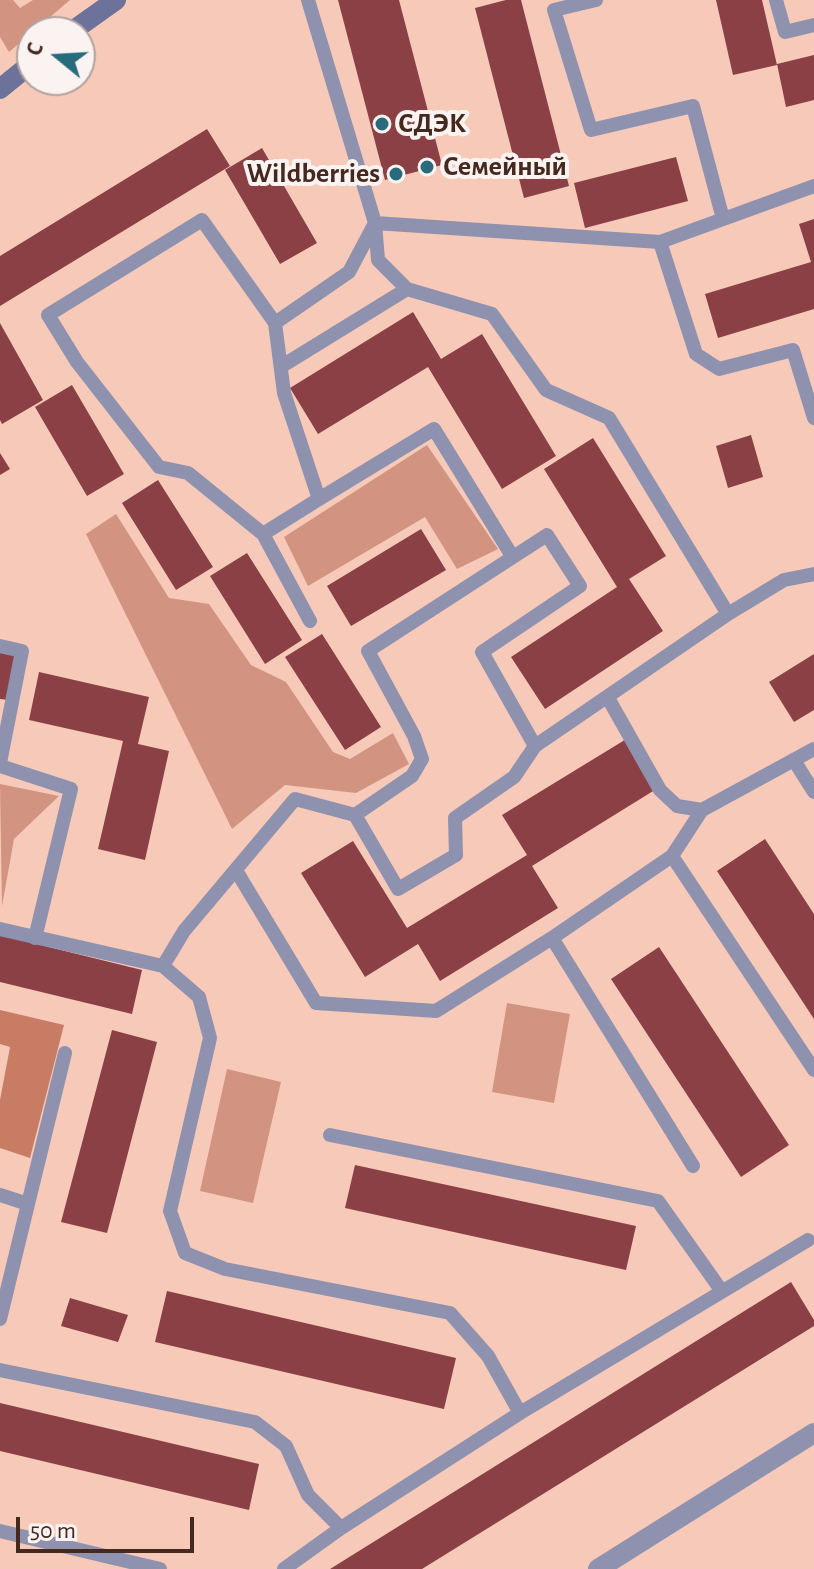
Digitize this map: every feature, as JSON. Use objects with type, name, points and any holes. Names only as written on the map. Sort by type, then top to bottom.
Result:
[{"type":"main road","points":[[94,16],[116,0]]},
{"type":"main road","points":[[0,89],[16,76]]},
{"type":"street","points":[[598,1569],[814,1433]]},
{"type":"lane","points":[[308,0],[375,223],[378,260],[407,289],[492,314],[546,390],[609,418],[728,614]]},
{"type":"lane","points":[[596,0],[554,10],[591,130],[693,106],[723,219]]},
{"type":"lane","points":[[776,0],[785,32],[814,25]]},
{"type":"lane","points":[[375,223],[660,242],[814,186]]},
{"type":"lane","points":[[310,621],[263,534],[188,473],[159,467],[77,362],[48,315],[202,220],[275,323],[284,393],[319,499]]},
{"type":"lane","points":[[275,323],[349,272],[375,223]]},
{"type":"lane","points":[[660,242],[696,354],[719,369],[793,350],[814,418]]},
{"type":"lane","points":[[282,366],[407,289]]},
{"type":"lane","points":[[263,534],[434,429],[512,556]]},
{"type":"lane","points":[[355,815],[412,776],[422,759],[414,736],[368,651],[547,535],[580,586],[482,652],[535,746]]},
{"type":"lane","points":[[163,966],[184,931],[237,872],[295,799],[355,815],[398,889],[456,855],[455,818],[514,777],[535,746],[728,614],[784,580],[814,574]]},
{"type":"lane","points":[[0,646],[22,651],[0,765],[71,789],[35,938]]},
{"type":"lane","points":[[608,698],[660,790],[677,806],[702,810]]},
{"type":"lane","points":[[237,872],[316,1003],[436,1011],[552,938],[672,856],[702,810],[814,749]]},
{"type":"lane","points":[[795,762],[814,792]]},
{"type":"lane","points":[[672,856],[814,1070]]},
{"type":"lane","points":[[0,929],[163,966],[199,997],[210,1038],[170,1211],[185,1253],[225,1269],[450,1313],[488,1356],[520,1413]]},
{"type":"lane","points":[[552,938],[693,1166]]},
{"type":"lane","points":[[0,1319],[65,1053]]},
{"type":"lane","points":[[330,1135],[658,1201],[721,1290]]},
{"type":"lane","points":[[0,1195],[28,1204]]},
{"type":"lane","points":[[284,1569],[341,1528],[520,1413],[721,1290],[812,1242]]},
{"type":"lane","points":[[0,1370],[255,1422],[286,1446],[308,1495],[341,1528]]},
{"type":"lane","points":[[0,1531],[160,1569]]},
{"type":"shaded area","points":[[0,0],[13,0],[20,8],[33,0],[70,0],[51,16],[16,16],[16,46],[9,52],[0,37]]},
{"type":"shaded area","points":[[427,445],[498,549],[457,569],[425,517],[308,586],[284,537]]},
{"type":"shaded area","points":[[116,514],[169,598],[209,604],[251,665],[286,682],[333,752],[350,759],[393,733],[409,764],[356,793],[285,785],[232,829],[86,534]]},
{"type":"shaded area","points":[[0,784],[59,796],[14,839],[2,906]]},
{"type":"shaded area","points":[[507,1003],[570,1014],[554,1103],[492,1092]]},
{"type":"shaded area","points":[[0,1010],[64,1025],[30,1158],[0,1148],[0,1100],[10,1047],[0,1044]]},
{"type":"shaded area","points":[[227,1069],[281,1082],[253,1203],[200,1191]]},
{"type":"building","points":[[338,0],[399,0],[442,165],[385,180]]},
{"type":"building","points":[[506,0],[521,0],[569,186],[524,198],[475,8]]},
{"type":"building","points":[[716,0],[762,0],[777,65],[733,75]]},
{"type":"building","points":[[814,55],[814,100],[786,107],[777,64]]},
{"type":"building","points":[[207,129],[230,166],[0,306],[0,256]]},
{"type":"building","points":[[262,148],[317,243],[280,264],[225,170]]},
{"type":"building","points":[[676,157],[688,201],[585,228],[574,183]]},
{"type":"building","points":[[814,219],[814,309],[718,338],[705,294],[811,262],[799,224]]},
{"type":"building","points":[[413,312],[441,359],[482,334],[556,456],[502,489],[428,367],[318,434],[290,388]]},
{"type":"building","points":[[0,323],[43,400],[2,424],[0,420]]},
{"type":"building","points":[[72,385],[124,474],[87,496],[35,407]]},
{"type":"building","points":[[751,435],[763,477],[728,488],[716,446]]},
{"type":"building","points":[[593,438],[666,556],[629,579],[663,631],[545,709],[511,657],[617,587],[544,469]]},
{"type":"building","points":[[0,453],[10,469],[0,475]]},
{"type":"building","points":[[158,480],[213,567],[176,590],[122,503]]},
{"type":"building","points":[[421,529],[446,570],[351,626],[327,586]]},
{"type":"building","points":[[247,553],[302,640],[265,664],[210,576]]},
{"type":"building","points":[[322,634],[381,727],[345,750],[285,657]]},
{"type":"building","points":[[0,652],[18,656],[9,700],[0,699]]},
{"type":"building","points":[[814,654],[814,710],[794,722],[769,682]]},
{"type":"building","points":[[39,672],[149,697],[138,744],[169,751],[145,860],[98,849],[123,741],[29,720]]},
{"type":"building","points":[[628,738],[658,788],[532,866],[558,908],[440,981],[418,944],[365,977],[301,873],[353,841],[407,928],[527,855],[502,815]]},
{"type":"building","points":[[765,839],[814,914],[814,1019],[717,871]]},
{"type":"building","points":[[0,935],[142,970],[132,1014],[0,982]]},
{"type":"building","points":[[659,947],[789,1145],[741,1177],[611,979]]},
{"type":"building","points":[[112,1030],[157,1042],[107,1233],[61,1222]]},
{"type":"building","points":[[355,1165],[636,1226],[626,1270],[345,1208]]},
{"type":"building","points":[[791,1282],[814,1320],[814,1326],[422,1569],[330,1569]]},
{"type":"building","points":[[167,1291],[456,1358],[444,1409],[155,1342]]},
{"type":"building","points":[[70,1298],[128,1315],[118,1342],[61,1326]]},
{"type":"building","points":[[0,1403],[259,1464],[249,1510],[0,1451]]},
{"type":"place","name":"СДЭК","points":[[382,124]]},
{"type":"place","name":"Семейный","points":[[427,167]]},
{"type":"place","name":"Wildberries","points":[[396,174]]}]
